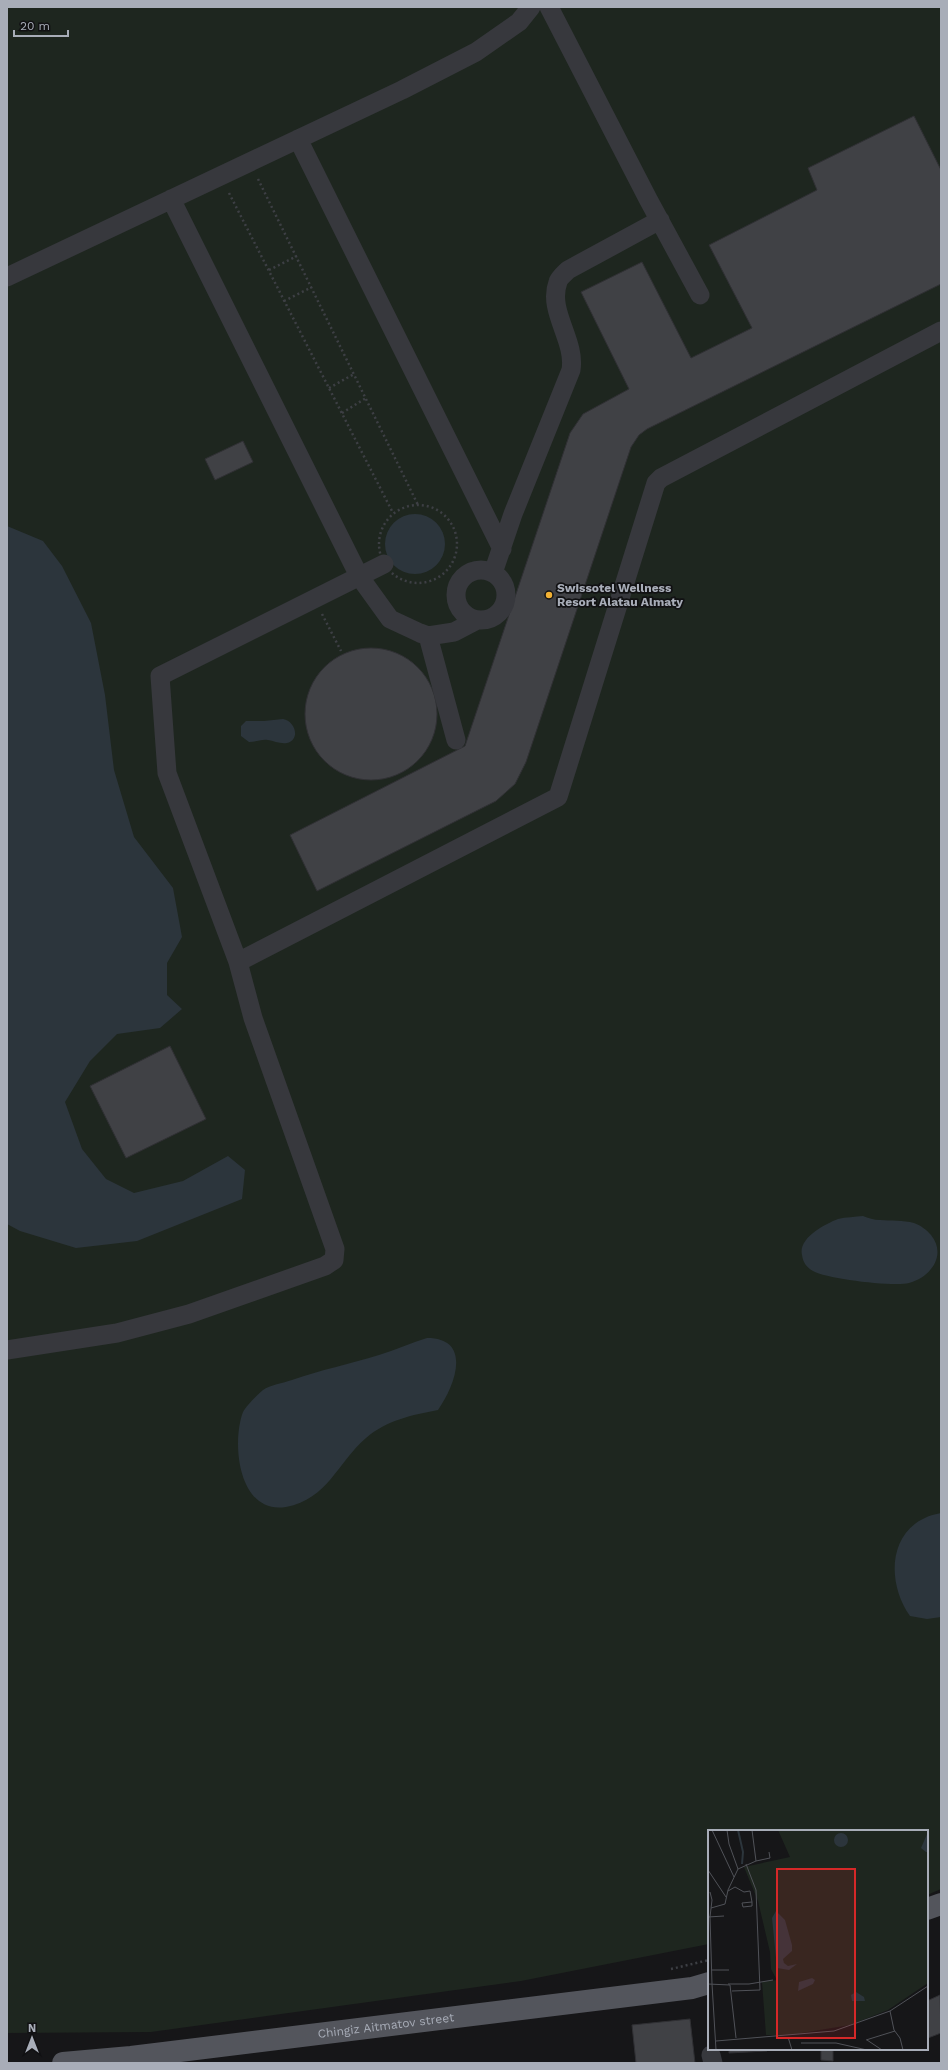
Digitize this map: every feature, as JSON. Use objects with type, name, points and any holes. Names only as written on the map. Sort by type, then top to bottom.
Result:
[{"type":"main road","points":[[928,1909],[941,1904]]},
{"type":"main road","name":"Chingiz Aitmatov street","points":[[63,2063],[133,2060],[692,1988],[708,1983]]},
{"type":"lane","points":[[7,277],[298,140],[402,90],[476,52],[519,22],[531,7]]},
{"type":"lane","points":[[549,7],[700,295]]},
{"type":"lane","points":[[298,140],[502,549]]},
{"type":"lane","points":[[171,199],[359,576],[390,619],[428,636],[454,632],[477,620],[493,618],[504,607],[506,599],[504,584],[493,573],[485,570],[470,572],[464,577],[456,591],[459,606],[464,613],[477,620]]},
{"type":"lane","points":[[493,573],[513,514],[571,370],[572,362],[570,346],[558,311],[555,294],[558,281],[568,270],[660,220]]},
{"type":"lane","points":[[238,962],[558,797],[656,483],[661,478],[941,331]]},
{"type":"lane","points":[[7,1350],[117,1334],[189,1314],[325,1266],[334,1260],[335,1249],[253,1018],[238,962],[167,773],[160,676],[384,564]]},
{"type":"lane","points":[[428,636],[456,740]]},
{"type":"path","points":[[250,162],[418,505]]},
{"type":"path","points":[[220,176],[393,514]]},
{"type":"path","points":[[269,270],[296,256]]},
{"type":"path","points":[[284,300],[312,287]]},
{"type":"path","points":[[329,388],[354,374]]},
{"type":"path","points":[[342,413],[366,398]]},
{"type":"path","points":[[418,505],[432,508],[441,513],[454,529],[457,539],[457,549],[449,568],[433,580],[413,583],[394,576],[384,564],[379,550],[379,540],[381,530],[393,514],[402,508],[418,505]]},
{"type":"path","points":[[315,599],[341,651]]},
{"type":"shaded area","points":[[7,7],[941,7],[941,1889],[928,1895],[928,1830],[708,1830],[708,1944],[521,1981],[151,2032],[7,2033]]},
{"type":"shaded area","points":[[409,514],[421,514],[432,519],[440,527],[445,538],[443,556],[432,569],[421,574],[409,574],[398,569],[390,561],[385,550],[385,538],[390,527],[398,519]]},
{"type":"shaded area","points":[[7,526],[43,541],[62,566],[91,623],[105,695],[114,770],[134,837],[173,888],[182,937],[167,963],[167,995],[182,1009],[160,1028],[117,1034],[90,1061],[65,1102],[82,1149],[106,1179],[134,1193],[183,1181],[228,1156],[245,1170],[242,1199],[137,1241],[76,1248],[20,1231],[7,1224]]},
{"type":"shaded area","points":[[283,719],[291,723],[295,730],[294,738],[287,743],[279,743],[270,740],[249,742],[241,736],[241,726],[246,721]]},
{"type":"shaded area","points":[[863,1216],[876,1220],[910,1222],[921,1226],[931,1235],[936,1243],[937,1257],[930,1270],[924,1276],[909,1283],[890,1284],[861,1282],[832,1277],[813,1271],[807,1266],[802,1258],[802,1249],[808,1237],[826,1224],[838,1219]]},
{"type":"shaded area","points":[[427,1338],[441,1340],[451,1346],[455,1354],[456,1365],[454,1377],[450,1389],[438,1410],[400,1419],[374,1432],[356,1448],[322,1488],[300,1503],[286,1507],[270,1507],[258,1500],[249,1489],[242,1474],[238,1441],[239,1426],[243,1412],[263,1390],[273,1385],[379,1355]]},
{"type":"shaded area","points":[[941,1513],[941,1617],[927,1619],[910,1616],[902,1601],[897,1586],[895,1570],[896,1554],[901,1540],[911,1528],[924,1518]]},
{"type":"building","name":"Swissotel Wellness Resort Alatau Almaty","points":[[914,116],[941,170],[941,284],[647,429],[639,435],[631,447],[526,762],[515,784],[496,801],[317,891],[290,835],[465,746],[570,433],[583,414],[629,389],[581,292],[642,262],[691,358],[752,328],[709,245],[817,190],[808,168]]},
{"type":"building","points":[[243,441],[253,462],[215,480],[205,459]]},
{"type":"building","points":[[378,648],[390,650],[402,655],[418,667],[430,683],[435,695],[437,714],[435,733],[430,745],[418,761],[402,773],[390,778],[364,780],[352,778],[340,773],[324,761],[312,745],[307,733],[305,707],[307,695],[312,683],[324,667],[340,655],[352,650]]},
{"type":"building","points":[[170,1046],[206,1119],[126,1158],[90,1086]]},
{"type":"building","points":[[940,1995],[941,2033],[928,2038],[928,2001]]},
{"type":"building","points":[[690,2019],[695,2063],[636,2063],[632,2025]]},
{"type":"building","points":[[729,2050],[767,2051],[729,2053]]},
{"type":"building","points":[[821,2050],[833,2050],[833,2061],[821,2060]]},
{"type":"place","name":"Swissotel Wellness Resort Alatau Almaty","points":[[549,595]]}]
